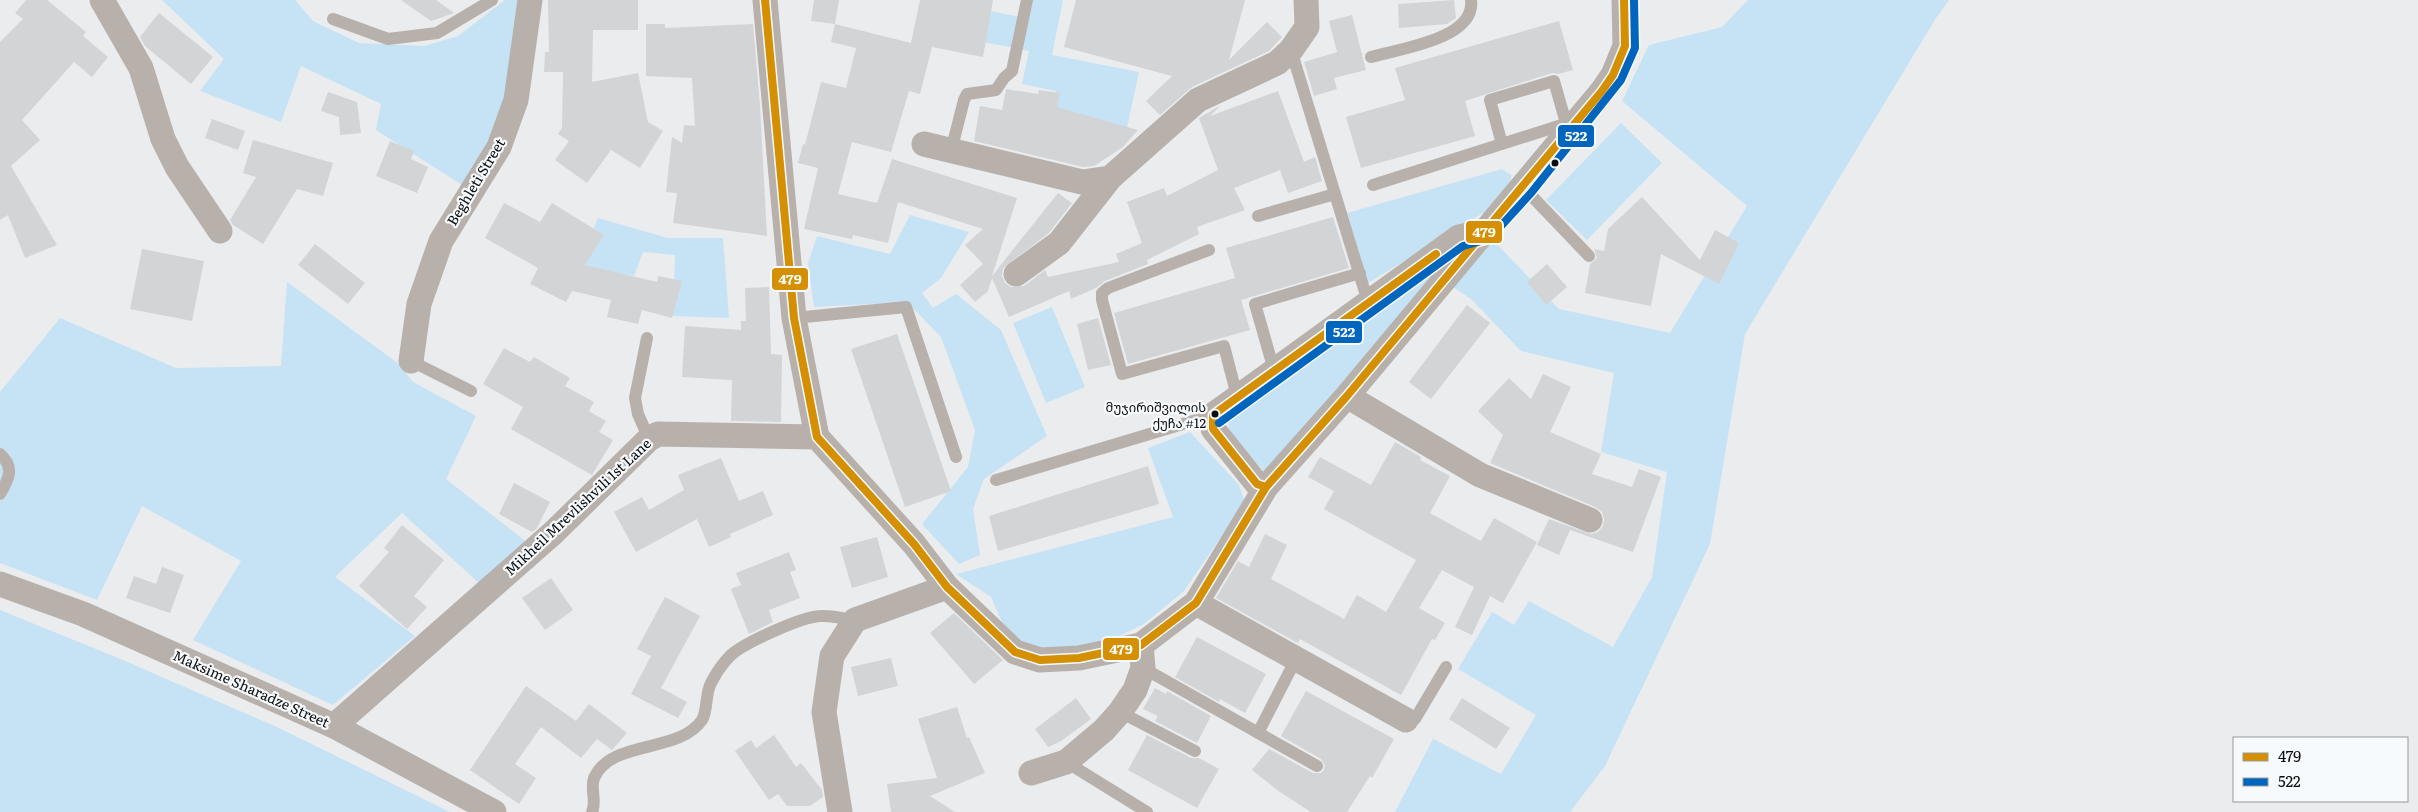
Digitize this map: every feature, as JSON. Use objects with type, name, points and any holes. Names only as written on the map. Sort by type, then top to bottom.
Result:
[{"type":"street","points":[[102,0],[141,68],[164,140],[177,167],[220,231]]},
{"type":"street","name":"Beghleti Street","points":[[411,360],[419,304],[441,241],[499,147],[516,100],[530,0]]},
{"type":"street","points":[[765,0],[794,318],[816,437],[914,544],[947,587],[1015,652],[1040,660],[1142,656]]},
{"type":"street","points":[[1016,274],[1059,244],[1110,178],[1198,100],[1277,63],[1291,50],[1307,27],[1306,0]]},
{"type":"street","points":[[1031,773],[1066,762],[1104,730],[1120,712],[1135,690],[1142,656],[1196,603],[1266,487],[1347,396],[1482,232],[1524,187],[1571,122],[1602,91],[1613,75],[1625,46],[1624,0]]},
{"type":"street","points":[[924,144],[1082,182],[1110,178]]},
{"type":"street","points":[[1266,487],[1257,484],[1219,439],[1213,429],[1214,415],[1237,396],[1459,237],[1482,232]]},
{"type":"street","points":[[1347,396],[1480,475],[1590,520]]},
{"type":"street","name":"Mikheil Mrevlishvili 1st Lane","points":[[334,726],[553,533],[649,439],[658,434],[816,437]]},
{"type":"street","name":"Maksime Sharadze Street","points":[[0,584],[82,614],[334,726],[494,812]]},
{"type":"street","points":[[840,812],[824,712],[832,656],[855,620],[947,587]]},
{"type":"street","points":[[1196,603],[1406,720]]},
{"type":"lane","points":[[333,19],[388,39],[437,33],[492,0]]},
{"type":"lane","points":[[951,151],[967,94],[973,92],[988,93],[996,90],[1004,78],[1012,71],[1027,0]]},
{"type":"lane","points":[[1371,57],[1450,34],[1465,23],[1472,9],[1471,0]]},
{"type":"lane","points":[[1291,50],[1368,302]]},
{"type":"lane","points":[[1374,185],[1571,122],[1554,81],[1490,100],[1502,144]]},
{"type":"lane","points":[[1524,187],[1589,256]]},
{"type":"lane","points":[[1258,216],[1335,194]]},
{"type":"lane","points":[[1209,250],[1108,288],[1102,293],[1102,300],[1122,374],[1224,346],[1237,396]]},
{"type":"lane","points":[[1274,370],[1255,304],[1360,273]]},
{"type":"lane","points":[[794,318],[906,308],[956,457]]},
{"type":"lane","points":[[647,338],[635,398],[638,414],[649,439]]},
{"type":"lane","points":[[411,360],[471,391]]},
{"type":"lane","points":[[996,480],[1214,415]]},
{"type":"lane","points":[[0,454],[6,460],[10,469],[8,480],[0,494]]},
{"type":"lane","points":[[592,812],[594,808],[594,779],[607,761],[625,753],[661,743],[688,731],[702,719],[710,685],[719,668],[732,654],[789,623],[820,616],[855,620]]},
{"type":"lane","points":[[1142,656],[1258,733],[1317,766]]},
{"type":"lane","points":[[1258,733],[1296,659]]},
{"type":"lane","points":[[1406,720],[1414,719],[1446,667]]},
{"type":"lane","points":[[1120,712],[1195,751]]},
{"type":"lane","points":[[1066,762],[1147,812]]},
{"type":"shaded area","points":[[162,0],[295,0],[313,21],[359,43],[424,46],[458,36],[505,0],[522,0],[506,107],[465,187],[376,130],[381,104],[301,66],[281,122],[200,91],[224,59]]},
{"type":"shaded area","points":[[1024,0],[1063,0],[1052,55],[1139,72],[1127,128],[1052,113],[1056,91],[1022,84],[1029,51],[958,37],[965,6],[1021,17]]},
{"type":"shaded area","points":[[1748,0],[1949,0],[1936,18],[1745,334],[1710,544],[1605,766],[1570,812],[1395,812],[1433,739],[1501,774],[1536,715],[1458,669],[1492,612],[1514,625],[1529,601],[1613,647],[1652,577],[1667,472],[1601,452],[1614,373],[1521,351],[1471,299],[1453,287],[1493,240],[1559,309],[1670,333],[1747,206],[1622,101],[1649,45],[1722,27]]},
{"type":"shaded area","points":[[1621,123],[1662,163],[1587,240],[1546,200]]},
{"type":"shaded area","points":[[1502,169],[1511,175],[1511,186],[1506,199],[1368,283],[1347,213]]},
{"type":"shaded area","points":[[910,215],[969,232],[941,278],[922,293],[933,308],[956,294],[1001,330],[1047,436],[984,479],[973,509],[980,555],[959,564],[922,524],[968,467],[975,430],[941,337],[907,302],[814,307],[808,263],[817,236],[890,254]]},
{"type":"shaded area","points":[[598,218],[668,238],[723,238],[729,318],[673,316],[675,255],[643,252],[634,276],[578,267]]},
{"type":"shaded area","points":[[1455,249],[1266,473],[1230,435],[1228,421]]},
{"type":"shaded area","points":[[287,282],[399,364],[413,382],[476,416],[446,479],[529,544],[479,583],[402,513],[335,577],[415,636],[333,705],[193,640],[241,561],[142,506],[97,600],[0,563],[0,392],[60,318],[176,368],[281,366]]},
{"type":"shaded area","points":[[1052,307],[1085,387],[1046,403],[1013,323]]},
{"type":"shaded area","points":[[1190,432],[1239,485],[1245,502],[1184,591],[1144,624],[1109,641],[1068,651],[1023,646],[1002,622],[991,597],[956,574],[1173,517],[1148,448]]},
{"type":"shaded area","points":[[0,610],[123,660],[279,728],[450,812],[0,812]]},
{"type":"building","points":[[26,0],[47,0],[86,32],[83,36],[108,57],[92,77],[74,62],[22,120],[40,140],[11,166],[57,245],[25,258],[8,215],[0,220],[0,42],[23,19],[15,13]]},
{"type":"building","points":[[401,0],[436,0],[454,13],[431,21]]},
{"type":"building","points":[[548,0],[638,0],[638,30],[593,30],[592,82],[638,73],[648,122],[663,131],[640,168],[611,150],[587,183],[555,160],[569,141],[558,134],[562,128],[563,72],[544,72],[545,52],[549,52]]},
{"type":"building","points":[[814,0],[839,0],[835,24],[811,21]]},
{"type":"building","points":[[920,0],[993,0],[983,57],[932,47],[920,94],[909,91],[891,152],[852,142],[838,194],[877,203],[892,159],[1017,198],[992,276],[1058,193],[1072,203],[1049,233],[1003,268],[1002,276],[1005,283],[1011,287],[1024,286],[1045,270],[1048,277],[1119,262],[1116,254],[1142,243],[1127,202],[1164,188],[1167,196],[1218,170],[1199,118],[1221,105],[1210,116],[1278,91],[1304,162],[1315,157],[1322,181],[1288,193],[1280,170],[1234,188],[1245,210],[1197,227],[1199,234],[1147,260],[1148,264],[1105,281],[1096,288],[1071,299],[1069,291],[1009,317],[992,278],[988,291],[975,302],[960,285],[983,264],[965,245],[983,229],[898,202],[888,243],[853,235],[852,239],[804,229],[818,168],[798,163],[803,144],[805,145],[821,82],[846,88],[856,48],[831,42],[835,24],[911,43]]},
{"type":"building","points":[[1076,0],[1245,0],[1229,60],[1267,22],[1282,37],[1269,51],[1192,87],[1160,115],[1146,101],[1172,76],[1064,47]]},
{"type":"building","points":[[1454,0],[1456,18],[1447,24],[1399,28],[1398,4]]},
{"type":"building","points":[[159,13],[213,57],[191,84],[145,46],[140,37]]},
{"type":"building","points":[[1352,15],[1366,70],[1334,78],[1337,89],[1314,96],[1304,62],[1337,52],[1329,21]]},
{"type":"building","points":[[1559,21],[1573,70],[1558,74],[1552,73],[1465,101],[1475,136],[1361,168],[1346,117],[1405,100],[1395,68]]},
{"type":"building","points":[[646,24],[665,24],[665,28],[753,24],[760,106],[767,236],[673,223],[677,193],[666,192],[672,137],[682,143],[684,125],[695,126],[692,78],[646,76]]},
{"type":"building","points":[[1006,89],[1038,94],[1039,90],[1060,93],[1057,107],[1138,130],[1123,147],[1094,166],[1083,167],[974,141],[980,106],[1002,110]]},
{"type":"building","points":[[328,92],[357,102],[361,133],[340,135],[339,117],[321,111]]},
{"type":"building","points":[[212,119],[245,131],[238,150],[205,138]]},
{"type":"building","points":[[253,140],[333,163],[323,196],[297,189],[263,244],[233,225],[230,220],[256,177],[243,173]]},
{"type":"building","points":[[390,141],[414,151],[411,159],[428,167],[417,193],[376,176]]},
{"type":"building","points":[[1642,197],[1700,260],[1715,230],[1739,243],[1719,284],[1661,254],[1651,306],[1585,293],[1590,264],[1597,258],[1594,249],[1604,251],[1608,229]]},
{"type":"building","points":[[504,203],[540,222],[552,203],[604,235],[585,265],[657,282],[658,276],[682,281],[672,318],[642,310],[638,324],[607,317],[611,300],[572,291],[566,302],[530,284],[538,268],[485,238]]},
{"type":"building","points":[[1333,217],[1349,268],[1241,300],[1250,330],[1128,364],[1114,313],[1235,278],[1226,248]]},
{"type":"building","points":[[315,244],[365,283],[348,304],[298,265]]},
{"type":"building","points":[[142,249],[204,261],[192,321],[130,309]]},
{"type":"building","points":[[1547,264],[1567,287],[1546,305],[1527,282]]},
{"type":"building","points":[[769,287],[771,354],[782,355],[781,422],[731,421],[732,380],[682,377],[685,326],[741,330],[741,321],[746,321],[745,288]]},
{"type":"building","points":[[1467,305],[1490,323],[1431,399],[1409,382]]},
{"type":"building","points":[[1098,318],[1111,365],[1088,370],[1077,324]]},
{"type":"building","points":[[897,334],[951,491],[905,507],[851,349]]},
{"type":"building","points":[[504,348],[530,362],[534,357],[570,378],[565,386],[594,402],[589,411],[606,421],[599,432],[613,440],[592,475],[511,429],[523,407],[483,384]]},
{"type":"building","points":[[1543,374],[1571,387],[1550,432],[1601,454],[1592,474],[1632,487],[1639,469],[1661,477],[1633,552],[1570,530],[1559,555],[1537,545],[1549,519],[1591,534],[1598,532],[1603,526],[1602,512],[1595,507],[1490,463],[1503,435],[1478,411],[1509,378],[1531,399]]},
{"type":"building","points":[[1395,442],[1421,457],[1420,460],[1450,476],[1430,513],[1481,541],[1494,518],[1537,542],[1503,603],[1490,596],[1472,635],[1455,627],[1474,587],[1442,570],[1419,608],[1445,623],[1435,640],[1432,639],[1401,695],[1300,639],[1298,643],[1216,598],[1238,561],[1249,567],[1265,534],[1287,545],[1271,579],[1344,619],[1357,595],[1386,612],[1416,560],[1324,509],[1334,491],[1308,477],[1320,457],[1371,485]]},
{"type":"building","points":[[721,458],[739,501],[763,491],[773,515],[730,534],[731,537],[709,547],[697,519],[636,552],[614,512],[642,497],[649,510],[684,490],[678,475]]},
{"type":"building","points":[[1148,466],[1159,504],[998,551],[989,516]]},
{"type":"building","points":[[514,483],[550,502],[537,528],[532,532],[499,514]]},
{"type":"building","points":[[402,525],[444,560],[414,596],[427,607],[407,629],[359,586],[389,552],[384,548]]},
{"type":"building","points":[[877,537],[888,577],[852,588],[840,547]]},
{"type":"building","points":[[789,552],[796,570],[790,572],[800,598],[769,610],[773,622],[749,634],[731,589],[741,585],[736,573]]},
{"type":"building","points":[[162,567],[184,575],[170,613],[126,598],[134,576],[156,584]]},
{"type":"building","points":[[551,578],[573,610],[545,630],[522,598]]},
{"type":"building","points":[[665,597],[700,616],[661,688],[687,702],[678,718],[631,694],[651,656],[637,649]]},
{"type":"building","points":[[954,613],[1003,660],[974,684],[930,633]]},
{"type":"building","points":[[1197,637],[1266,674],[1245,713],[1220,699],[1219,702],[1175,677]]},
{"type":"building","points":[[891,658],[898,686],[858,696],[851,667]]},
{"type":"building","points":[[526,686],[576,721],[589,704],[627,733],[612,750],[597,739],[581,758],[541,727],[515,764],[536,778],[519,804],[470,770]]},
{"type":"building","points":[[1155,688],[1166,694],[1167,691],[1211,716],[1197,743],[1155,721],[1158,716],[1143,709]]},
{"type":"building","points":[[1306,691],[1394,739],[1372,778],[1370,776],[1347,812],[1311,812],[1280,792],[1252,770],[1269,749],[1313,773],[1321,773],[1324,770],[1325,765],[1321,759],[1281,736]]},
{"type":"building","points":[[1076,698],[1091,719],[1061,741],[1048,747],[1035,729]]},
{"type":"building","points":[[1462,698],[1510,728],[1496,749],[1449,719]]},
{"type":"building","points":[[957,707],[967,738],[969,737],[985,773],[930,796],[955,812],[891,812],[887,784],[937,778],[918,719]]},
{"type":"building","points":[[774,735],[796,767],[801,763],[822,790],[823,797],[810,806],[787,806],[778,794],[769,800],[735,751],[751,740],[756,748]]},
{"type":"building","points":[[1147,735],[1191,758],[1199,758],[1219,769],[1197,808],[1128,770]]},
{"type":"transit line","name":"479","points":[[765,0],[794,318],[817,437],[914,544],[947,587],[1015,652],[1040,660],[1079,658],[1141,645],[1196,603],[1266,487],[1347,396],[1602,91],[1613,75],[1625,46],[1624,0]]},
{"type":"transit line","name":"522","points":[[1219,423],[1463,246],[1489,239],[1531,193],[1621,80],[1635,48],[1634,0]]},
{"type":"transit line","name":"479","points":[[1266,487],[1257,484],[1213,429],[1213,415],[1436,254]]},
{"type":"place","name":"მუჯირიშვილის ქუჩა #12","points":[[1215,414]]}]
